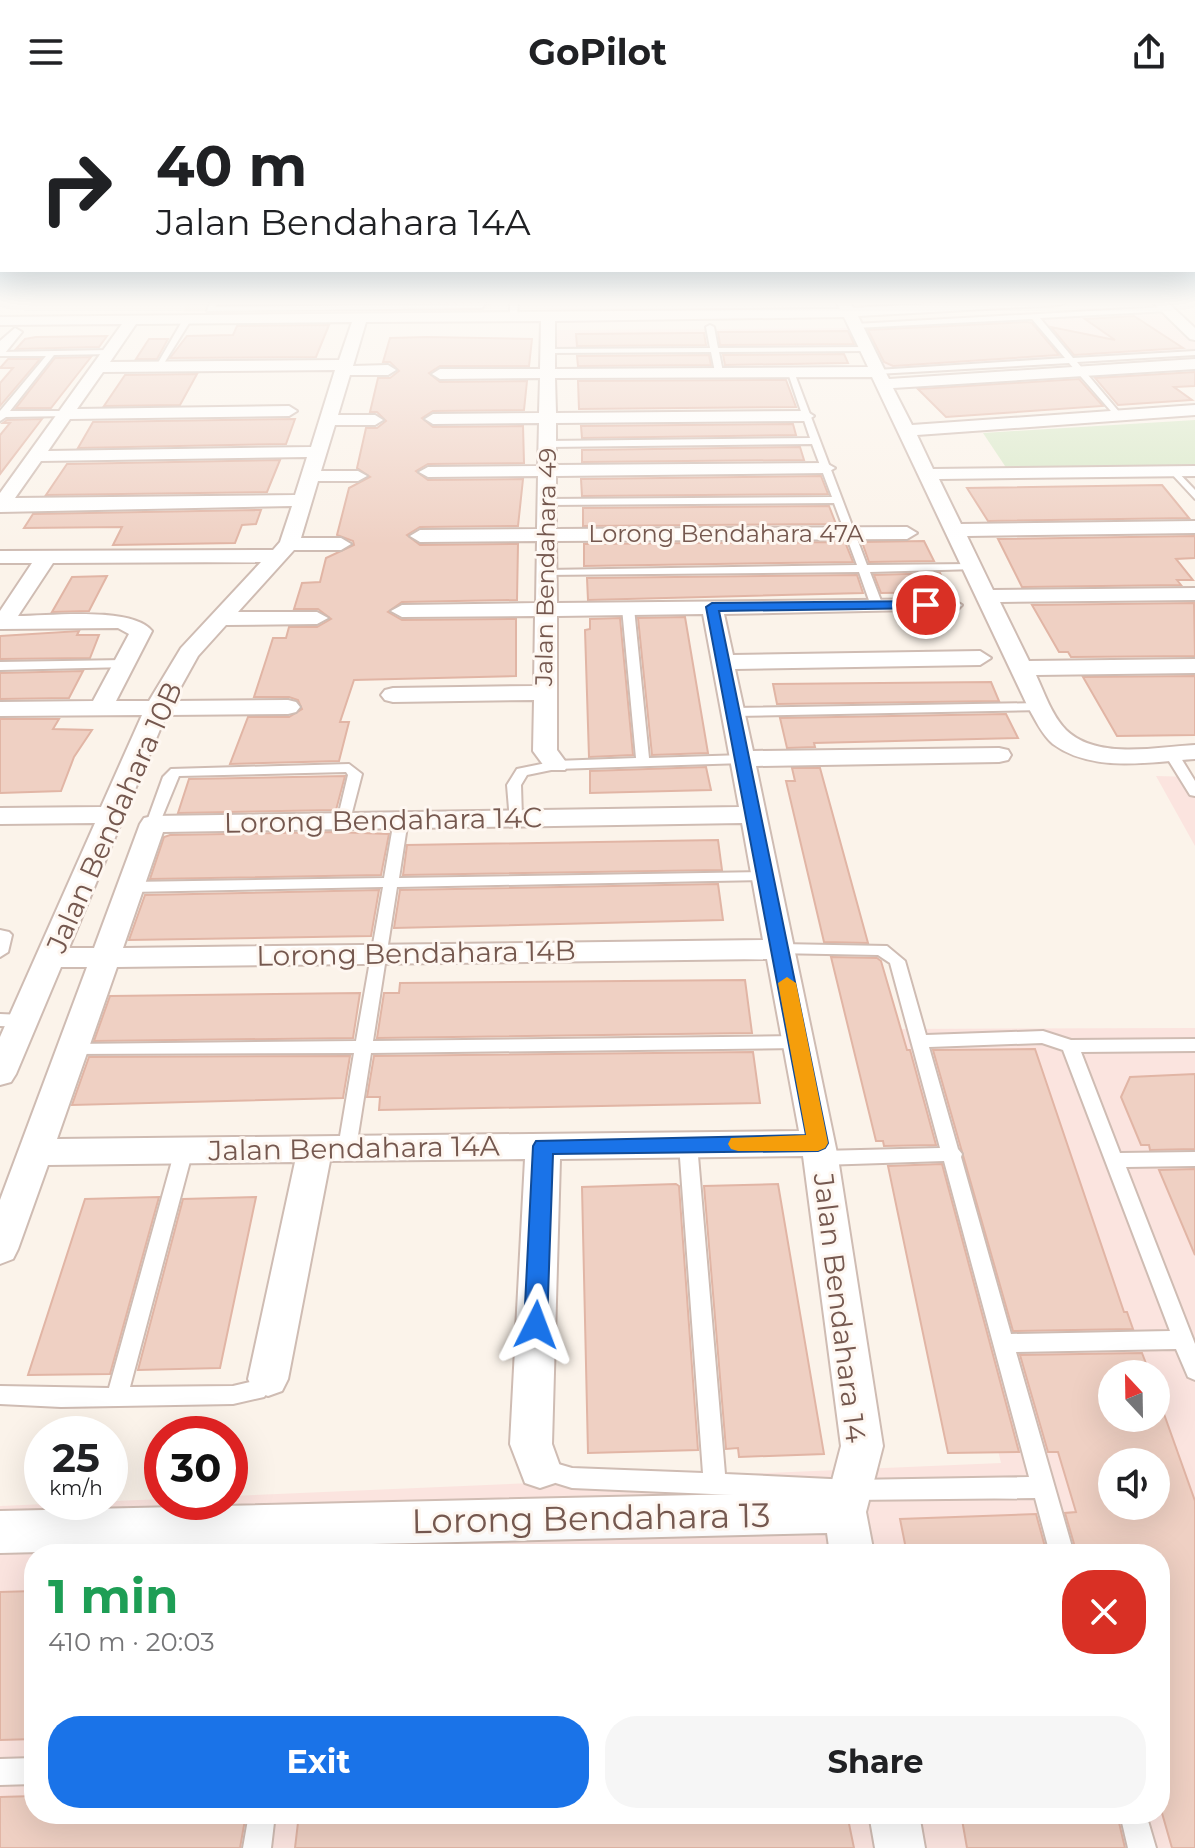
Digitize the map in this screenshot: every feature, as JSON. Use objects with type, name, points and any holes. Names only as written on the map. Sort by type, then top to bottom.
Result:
[{"type":"street","points":[[1,505],[88,382]]},
{"type":"street","points":[[200,389],[203,382]]},
{"type":"street","points":[[284,550],[339,382]]},
{"type":"street","name":"Jalan Bendahara 49","points":[[547,382],[545,751],[556,765]]},
{"type":"street","points":[[882,382],[1040,707],[1058,736],[1075,747],[1106,754],[1183,752]]},
{"type":"street","points":[[905,431],[1195,410]]},
{"type":"street","points":[[66,414],[289,411]]},
{"type":"street","points":[[433,419],[806,416]]},
{"type":"street","points":[[327,420],[375,420]]},
{"type":"street","points":[[35,456],[317,452]]},
{"type":"street","points":[[428,472],[826,468]]},
{"type":"street","points":[[926,474],[1195,471]]},
{"type":"street","points":[[310,476],[358,476]]},
{"type":"street","points":[[1,505],[302,500]]},
{"type":"street","points":[[953,530],[1195,527]]},
{"type":"street","name":"Lorong Bendahara 47A","points":[[420,536],[907,533]]},
{"type":"street","points":[[0,557],[45,559],[284,550],[341,544]]},
{"type":"street","name":"Jalan Bendahara 10B","points":[[3,1063],[12,1020],[51,958],[157,708],[189,653],[284,550]]},
{"type":"street","points":[[2,623],[45,559]]},
{"type":"street","points":[[986,596],[1195,594]]},
{"type":"street","points":[[402,611],[951,605]]},
{"type":"street","name":"Jalan Bendahara 14","points":[[712,607],[819,1150],[862,1446],[848,1501]]},
{"type":"street","points":[[218,619],[317,618]]},
{"type":"street","points":[[2,623],[121,622],[141,631],[101,708]]},
{"type":"street","points":[[724,662],[980,658]]},
{"type":"street","points":[[1021,668],[1195,666]]},
{"type":"street","points":[[393,695],[544,693]]},
{"type":"street","points":[[0,709],[288,707]]},
{"type":"street","points":[[744,759],[999,755]]},
{"type":"street","points":[[0,816],[112,815]]},
{"type":"street","name":"Lorong Bendahara 14C","points":[[153,824],[755,815]]},
{"type":"street","points":[[0,1249],[153,824]]},
{"type":"street","name":"Lorong Bendahara 14B","points":[[51,958],[780,949]]},
{"type":"street","name":"Jalan Bendahara 14A","points":[[35,1152],[688,1144],[819,1150]]},
{"type":"street","points":[[540,1469],[531,1444],[543,1146]]},
{"type":"street","points":[[268,1379],[331,1149]]},
{"type":"street","points":[[848,1501],[851,1544]]},
{"type":"street","name":"Lorong Bendahara 13","points":[[0,1532],[303,1539],[848,1501]]},
{"type":"street","points":[[896,1824],[900,1848]]},
{"type":"lane","points":[[1,415],[28,382]]},
{"type":"lane","points":[[794,382],[877,606]]},
{"type":"lane","points":[[1089,382],[1117,415]]},
{"type":"lane","points":[[1,415],[66,414]]},
{"type":"lane","points":[[547,444],[816,441]]},
{"type":"lane","points":[[1174,471],[1195,496]]},
{"type":"lane","points":[[546,502],[838,500]]},
{"type":"lane","points":[[546,573],[972,567]]},
{"type":"lane","points":[[628,608],[643,763]]},
{"type":"lane","points":[[0,666],[125,664]]},
{"type":"lane","points":[[735,712],[1040,707]]},
{"type":"lane","points":[[1183,752],[1194,789]]},
{"type":"lane","points":[[515,818],[514,785],[522,772],[556,765],[744,759]]},
{"type":"lane","points":[[153,824],[170,777],[176,772],[349,768],[355,774],[344,821]]},
{"type":"lane","points":[[331,1149],[364,1048],[401,820]]},
{"type":"lane","points":[[130,887],[766,876]]},
{"type":"lane","points":[[0,935],[4,935],[0,952]]},
{"type":"lane","points":[[780,949],[881,950],[897,961],[922,1041],[1059,1544]]},
{"type":"lane","points":[[922,1041],[1043,1037],[1070,1046],[1195,1045]]},
{"type":"lane","points":[[71,1050],[798,1042]]},
{"type":"lane","points":[[1070,1046],[1195,1371]]},
{"type":"lane","points":[[688,1144],[715,1484]]},
{"type":"lane","points":[[117,1397],[184,1150]]},
{"type":"lane","points":[[819,1150],[953,1154]]},
{"type":"lane","points":[[1114,1160],[1195,1159]]},
{"type":"lane","points":[[1004,1343],[1183,1340]]},
{"type":"lane","points":[[0,1395],[233,1395],[256,1390],[268,1379]]},
{"type":"lane","points":[[540,1469],[572,1478],[715,1484],[848,1501],[1044,1487]]},
{"type":"lane","points":[[0,1772],[24,1771]]},
{"type":"lane","points":[[257,1848],[261,1824]]},
{"type":"lane","points":[[1136,1824],[1142,1848]]},
{"type":"shaded area","points":[[1156,776],[1195,777],[1195,846]]},
{"type":"shaded area","points":[[1195,1028],[1195,1848],[0,1848],[0,1506],[24,1505],[24,1520],[128,1520],[128,1500],[144,1500],[144,1520],[248,1520],[248,1495],[1001,1463],[900,1029]]},
{"type":"green space","points":[[1195,420],[1195,467],[1007,469],[983,433]]},
{"type":"building","points":[[20,382],[0,406],[0,383]]},
{"type":"building","points":[[36,382],[71,382],[51,408],[16,408]]},
{"type":"building","points":[[120,382],[192,382],[180,405],[104,406]]},
{"type":"building","points":[[377,382],[527,382],[524,410],[433,411],[422,418],[433,427],[523,426],[524,463],[428,464],[416,471],[428,480],[523,479],[518,526],[420,527],[407,535],[420,545],[518,544],[517,600],[402,602],[388,612],[402,620],[516,619],[516,676],[354,680],[340,722],[349,722],[339,761],[230,764],[248,717],[289,717],[302,709],[298,700],[289,697],[254,697],[273,638],[286,638],[289,627],[317,627],[331,619],[318,609],[294,609],[302,583],[320,582],[326,558],[354,545],[353,541],[337,535],[349,488],[370,477],[357,468],[366,428],[377,428],[386,421],[377,412],[370,412]]},
{"type":"building","points":[[578,382],[787,382],[796,407],[579,409]]},
{"type":"building","points":[[1082,382],[1103,406],[946,417],[918,389]]},
{"type":"building","points":[[1099,382],[1195,382],[1195,386],[1174,387],[1192,400],[1118,405]]},
{"type":"building","points":[[42,419],[0,474],[0,435],[10,423],[3,423],[7,420]]},
{"type":"building","points":[[295,419],[286,444],[78,448],[93,422]]},
{"type":"building","points":[[793,424],[796,435],[582,438],[581,426]]},
{"type":"building","points":[[800,447],[804,460],[582,462],[582,450]]},
{"type":"building","points":[[280,460],[267,492],[46,495],[67,464]]},
{"type":"building","points":[[821,476],[828,494],[582,496],[581,479]]},
{"type":"building","points":[[1162,485],[1189,518],[988,521],[967,488]]},
{"type":"building","points":[[829,506],[836,524],[583,526],[583,508]]},
{"type":"building","points":[[261,510],[256,524],[242,525],[235,543],[113,545],[122,527],[24,528],[33,514]]},
{"type":"building","points":[[1195,536],[1195,558],[1176,559],[1193,580],[1177,580],[1181,585],[1022,587],[998,539]]},
{"type":"building","points":[[924,541],[934,561],[869,562],[862,542]]},
{"type":"building","points":[[845,542],[853,562],[584,566],[584,544]]},
{"type":"building","points":[[940,573],[949,592],[881,593],[874,575]]},
{"type":"building","points":[[857,575],[863,593],[588,600],[587,578]]},
{"type":"building","points":[[107,576],[89,611],[52,612],[72,577]]},
{"type":"building","points":[[1194,603],[1195,656],[1071,657],[1068,652],[1059,652],[1032,605]]},
{"type":"building","points":[[685,617],[708,753],[652,755],[638,618]]},
{"type":"building","points":[[620,618],[633,755],[589,757],[585,630],[590,629],[590,619]]},
{"type":"building","points":[[79,631],[77,635],[99,635],[90,658],[0,659],[0,636]]},
{"type":"building","points":[[83,671],[69,698],[0,699],[0,673]]},
{"type":"building","points":[[1195,676],[1195,735],[1117,736],[1083,677]]},
{"type":"building","points":[[991,682],[999,701],[777,704],[773,684]]},
{"type":"building","points":[[1006,714],[1018,738],[814,743],[815,747],[787,748],[780,718]]},
{"type":"building","points":[[0,719],[59,719],[53,729],[92,730],[74,757],[61,791],[0,793]]},
{"type":"building","points":[[706,767],[711,790],[590,793],[590,771]]},
{"type":"building","points":[[792,768],[820,768],[868,943],[824,942],[786,781],[795,781]]},
{"type":"building","points":[[345,776],[336,810],[178,813],[189,779]]},
{"type":"building","points":[[389,834],[381,875],[150,879],[164,837],[170,835]]},
{"type":"building","points":[[718,840],[722,870],[403,875],[407,845]]},
{"type":"building","points":[[718,884],[723,920],[394,928],[400,890]]},
{"type":"building","points":[[379,890],[371,936],[129,940],[145,895]]},
{"type":"building","points":[[831,957],[877,958],[881,961],[936,1145],[884,1146],[883,1141],[876,1141]]},
{"type":"building","points":[[745,980],[752,1033],[377,1038],[384,993],[399,993],[400,983]]},
{"type":"building","points":[[360,993],[353,1038],[94,1041],[110,996]]},
{"type":"building","points":[[1035,1049],[1124,1312],[1127,1312],[1133,1329],[1013,1331],[933,1050]]},
{"type":"building","points":[[753,1052],[760,1103],[379,1110],[380,1097],[367,1097],[374,1056]]},
{"type":"building","points":[[350,1056],[343,1098],[72,1105],[89,1057]]},
{"type":"building","points":[[1195,1074],[1195,1149],[1150,1150],[1149,1145],[1141,1145],[1121,1097],[1130,1077]]},
{"type":"building","points":[[942,1164],[1019,1452],[948,1453],[888,1166]]},
{"type":"building","points":[[1195,1169],[1195,1255],[1159,1170]]},
{"type":"building","points":[[778,1184],[824,1454],[739,1457],[738,1448],[726,1449],[704,1186]]},
{"type":"building","points":[[679,1186],[698,1450],[588,1453],[582,1187]]},
{"type":"building","points":[[159,1197],[110,1374],[28,1375],[85,1199]]},
{"type":"building","points":[[256,1197],[220,1368],[138,1370],[183,1199]]},
{"type":"building","points":[[1142,1353],[1145,1360],[1098,1360],[1098,1432],[1170,1431],[1195,1501],[1195,1848],[1172,1848],[1165,1824],[1170,1824],[1170,1544],[1074,1544],[1065,1513],[1076,1512],[1058,1452],[1048,1452],[1020,1355]]},
{"type":"building","points":[[1036,1514],[1044,1544],[905,1544],[900,1519]]},
{"type":"building","points":[[24,1591],[24,1739],[0,1740],[0,1592]]},
{"type":"building","points":[[24,1796],[24,1824],[244,1824],[240,1848],[0,1848],[0,1797]]},
{"type":"building","points":[[298,1824],[849,1824],[854,1848],[295,1848]]},
{"type":"building","points":[[963,1824],[1119,1824],[1125,1848],[967,1848]]},
{"type":"slow traffic","points":[[738,1144],[818,1143],[787,983]]},
{"type":"route","points":[[536,1325],[543,1146],[818,1143],[712,607],[926,605]]}]
